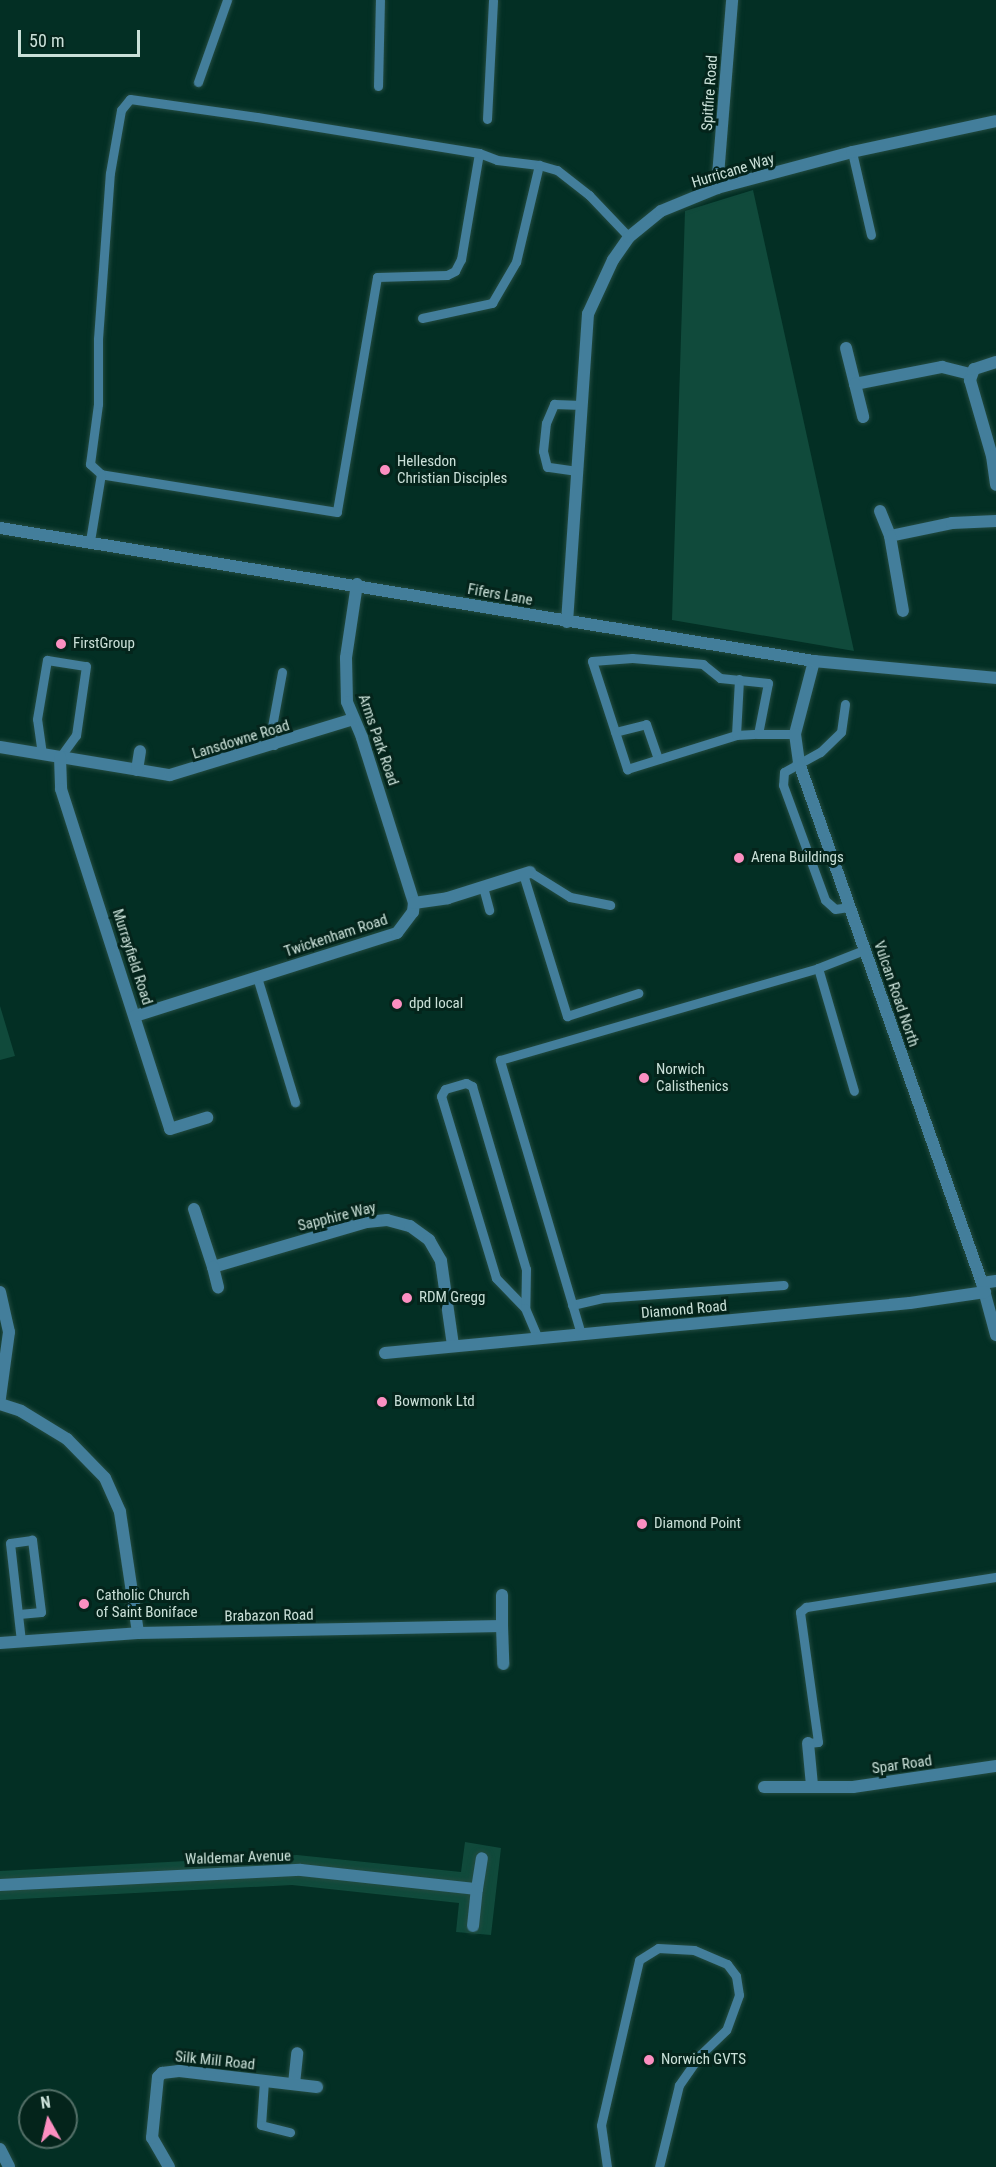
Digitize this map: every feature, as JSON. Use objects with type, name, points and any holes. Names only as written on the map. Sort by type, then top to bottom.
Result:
[{"type":"street","name":"Spitfire Road","points":[[717,188],[732,0]]},
{"type":"street","name":"Hurricane Way","points":[[567,622],[588,314],[613,260],[629,237],[661,211],[717,188],[852,152],[996,121]]},
{"type":"street","points":[[846,348],[863,417]]},
{"type":"street","points":[[971,374],[980,365],[996,362]]},
{"type":"street","points":[[855,384],[942,367],[971,374]]},
{"type":"street","points":[[971,374],[996,485]]},
{"type":"street","points":[[880,511],[890,536],[903,611]]},
{"type":"street","points":[[890,536],[952,523],[996,521]]},
{"type":"street","name":"Fifers Lane","points":[[0,528],[357,584],[567,622],[814,661],[996,678]]},
{"type":"street","name":"Arms Park Road","points":[[357,584],[345,689],[414,903]]},
{"type":"street","name":"Vulcan Road North","points":[[814,661],[795,734],[799,763],[984,1288],[996,1335]]},
{"type":"street","name":"Lansdowne Road","points":[[0,747],[137,770],[184,774],[353,719]]},
{"type":"street","points":[[137,770],[140,752]]},
{"type":"street","name":"Murrayfield Road","points":[[60,757],[62,789],[170,1129],[207,1118]]},
{"type":"street","points":[[414,903],[483,887],[526,873]]},
{"type":"street","name":"Twickenham Road","points":[[135,1016],[397,933],[413,912],[414,903]]},
{"type":"street","points":[[194,1209],[218,1287]]},
{"type":"street","name":"Sapphire Way","points":[[213,1267],[367,1222],[387,1220],[410,1226],[429,1240],[441,1261],[453,1345]]},
{"type":"street","name":"Diamond Road","points":[[385,1353],[910,1303],[984,1288],[996,1281]]},
{"type":"street","points":[[0,1292],[9,1332],[0,1398]]},
{"type":"street","points":[[0,1404],[21,1411],[67,1439],[105,1478],[120,1512],[138,1633]]},
{"type":"street","points":[[502,1595],[503,1664]]},
{"type":"street","name":"Brabazon Road","points":[[0,1643],[138,1633],[502,1626]]},
{"type":"street","points":[[808,1743],[812,1785]]},
{"type":"street","name":"Spar Road","points":[[764,1787],[812,1785],[853,1787],[996,1766]]},
{"type":"street","points":[[473,1926],[482,1858]]},
{"type":"street","name":"Waldemar Avenue","points":[[0,1885],[301,1870],[477,1889]]},
{"type":"street","points":[[294,2084],[297,2053]]},
{"type":"street","name":"Silk Mill Road","points":[[169,2167],[152,2138],[158,2077],[162,2073],[179,2071],[317,2087]]},
{"type":"street","points":[[0,2149],[9,2167]]},
{"type":"lane","points":[[198,82],[227,0]]},
{"type":"lane","points":[[378,86],[381,0]]},
{"type":"lane","points":[[488,119],[493,0]]},
{"type":"lane","points":[[479,153],[461,259],[455,271],[447,275],[400,273],[377,277],[337,512],[101,474],[90,464],[98,404],[98,339],[110,173],[121,110],[130,99],[479,153],[497,160],[539,165],[557,170],[589,195],[629,237]]},
{"type":"lane","points":[[852,152],[871,235]]},
{"type":"lane","points":[[422,318],[492,303],[516,262],[539,165]]},
{"type":"lane","points":[[577,471],[547,467],[543,451],[546,423],[554,404],[582,405]]},
{"type":"lane","points":[[90,541],[101,474]]},
{"type":"lane","points":[[758,734],[769,685],[720,678],[703,664],[632,658],[592,661],[627,769],[736,735],[795,734]]},
{"type":"lane","points":[[42,754],[37,719],[47,660],[86,666],[76,735],[60,757]]},
{"type":"lane","points":[[274,746],[271,732],[282,672]]},
{"type":"lane","points":[[736,735],[739,679]]},
{"type":"lane","points":[[845,704],[841,732],[820,752],[784,772],[783,785],[825,900],[835,909],[850,907]]},
{"type":"lane","points":[[615,732],[646,724],[658,759]]},
{"type":"lane","points":[[526,873],[570,897],[610,905]]},
{"type":"lane","points":[[526,873],[567,1016],[638,993]]},
{"type":"lane","points":[[483,887],[489,910]]},
{"type":"lane","points":[[581,1334],[500,1060],[818,968],[864,950]]},
{"type":"lane","points":[[818,968],[854,1091]]},
{"type":"lane","points":[[257,977],[296,1102]]},
{"type":"lane","points":[[525,1308],[526,1269],[472,1086],[466,1083],[445,1089],[441,1096],[496,1278],[525,1308],[538,1338]]},
{"type":"lane","points":[[572,1305],[602,1298],[784,1285]]},
{"type":"lane","points":[[19,1614],[41,1612],[32,1540],[10,1543],[21,1641]]},
{"type":"lane","points":[[808,1743],[818,1742],[800,1612],[806,1607],[996,1577]]},
{"type":"lane","points":[[607,2167],[601,2124],[639,1960],[658,1948],[694,1950],[727,1964],[736,1976],[739,1995],[726,2030],[700,2055],[679,2085],[659,2167]]},
{"type":"lane","points":[[264,2081],[261,2125],[290,2132]]},
{"type":"green space","points":[[753,190],[854,651],[672,620],[685,211]]},
{"type":"green space","points":[[0,1006],[15,1056],[0,1060]]},
{"type":"green space","points":[[465,1842],[501,1848],[491,1935],[456,1932],[459,1903],[292,1885],[0,1900],[0,1871],[297,1855],[461,1872]]},
{"type":"place","name":"Hellesdon Christian Disciples","points":[[385,470]]},
{"type":"place","name":"FirstGroup","points":[[61,644]]},
{"type":"place","name":"Arena Buildings","points":[[739,858]]},
{"type":"place","name":"dpd local","points":[[397,1004]]},
{"type":"place","name":"Norwich Calisthenics","points":[[644,1078]]},
{"type":"place","name":"RDM Gregg","points":[[407,1298]]},
{"type":"place","name":"Bowmonk Ltd","points":[[382,1402]]},
{"type":"place","name":"Diamond Point","points":[[642,1524]]},
{"type":"place","name":"Catholic Church of Saint Boniface","points":[[84,1604]]},
{"type":"place","name":"Norwich GVTS","points":[[649,2060]]}]
